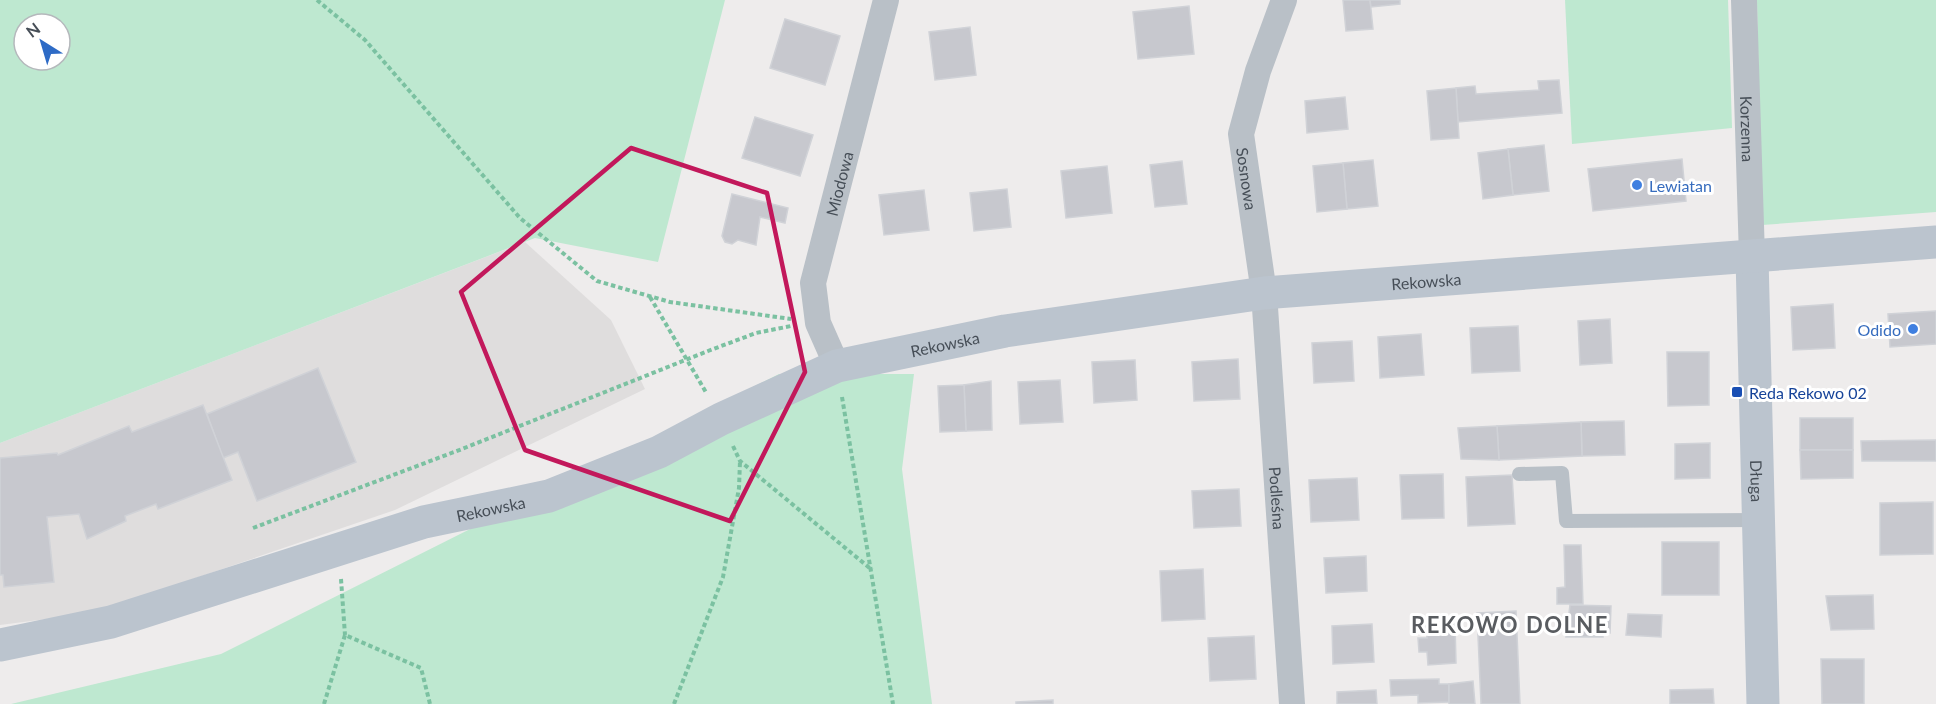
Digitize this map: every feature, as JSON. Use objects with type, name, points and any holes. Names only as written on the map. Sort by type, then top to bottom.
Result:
[{"type":"street","name":"Miodowa","points":[[837,366],[818,323],[813,284],[886,0]]},
{"type":"street","name":"Sosnowa","points":[[1264,293],[1241,134],[1258,71],[1284,0]]},
{"type":"street","name":"Korzenna","points":[[1744,0],[1752,257]]},
{"type":"street","name":"Rekowska","points":[[0,645],[111,622],[424,522],[549,496],[659,452],[721,419],[837,366],[1005,331],[1264,293],[1936,242]]},
{"type":"street","name":"Długa","points":[[1752,257],[1763,704]]},
{"type":"street","name":"Podleśna","points":[[1264,293],[1292,704]]},
{"type":"lane","points":[[1519,474],[1562,473],[1566,521],[1759,520]]},
{"type":"path","points":[[317,0],[365,40],[520,218],[597,281],[670,302],[818,323]]},
{"type":"path","points":[[650,297],[688,359],[721,419],[740,460],[872,570]]},
{"type":"path","points":[[253,528],[756,333],[818,323]]},
{"type":"path","points":[[837,366],[893,704]]},
{"type":"path","points":[[674,704],[723,577],[739,488],[740,460]]},
{"type":"path","points":[[324,704],[345,635],[339,551]]},
{"type":"path","points":[[345,635],[421,668],[430,704]]},
{"type":"highlighted area","points":[[631,148],[767,193],[805,372],[730,521],[525,450],[461,292]]},
{"type":"shaded area","points":[[525,242],[611,320],[645,389],[395,510],[93,613],[0,625],[0,443]]},
{"type":"green space","points":[[0,0],[725,0],[658,262],[535,238],[0,443]]},
{"type":"green space","points":[[1565,0],[1728,0],[1732,128],[1572,144]]},
{"type":"green space","points":[[1757,0],[1936,0],[1936,212],[1762,225]]},
{"type":"green space","points":[[779,374],[914,374],[902,469],[932,704],[11,704],[221,654]]},
{"type":"building","points":[[1343,0],[1370,0],[1373,29],[1346,31]]},
{"type":"building","points":[[1370,0],[1400,0],[1400,4],[1371,7]]},
{"type":"building","points":[[1189,6],[1194,54],[1138,59],[1133,12]]},
{"type":"building","points":[[785,19],[840,36],[825,85],[770,68]]},
{"type":"building","points":[[970,27],[976,75],[935,80],[929,32]]},
{"type":"building","points":[[1559,80],[1562,113],[1458,122],[1456,88],[1475,86],[1476,94],[1539,90],[1538,81]]},
{"type":"building","points":[[1456,88],[1459,138],[1431,140],[1427,91]]},
{"type":"building","points":[[1345,97],[1348,129],[1307,133],[1305,101]]},
{"type":"building","points":[[755,117],[813,135],[800,176],[742,158]]},
{"type":"building","points":[[1544,145],[1549,191],[1513,195],[1508,149]]},
{"type":"building","points":[[1508,149],[1513,195],[1483,199],[1478,153]]},
{"type":"building","name":"Lewiatan","points":[[1682,159],[1686,201],[1593,211],[1588,169]]},
{"type":"building","points":[[1373,160],[1378,206],[1347,209],[1343,163]]},
{"type":"building","points":[[1182,161],[1187,204],[1155,207],[1150,165]]},
{"type":"building","points":[[1343,163],[1347,209],[1317,212],[1313,166]]},
{"type":"building","points":[[1107,166],[1112,213],[1066,218],[1061,171]]},
{"type":"building","points":[[1007,189],[1011,227],[974,231],[970,193]]},
{"type":"building","points":[[924,190],[929,230],[884,235],[879,195]]},
{"type":"building","points":[[732,194],[788,208],[785,223],[760,217],[756,245],[738,240],[732,244],[725,242],[722,236]]},
{"type":"building","points":[[1833,304],[1835,348],[1793,350],[1791,307]]},
{"type":"building","name":"Odido","points":[[1936,311],[1936,344],[1890,347],[1888,314]]},
{"type":"building","points":[[1610,319],[1612,363],[1580,365],[1578,321]]},
{"type":"building","points":[[1518,326],[1520,371],[1472,373],[1470,328]]},
{"type":"building","points":[[1421,334],[1424,375],[1380,378],[1378,337]]},
{"type":"building","points":[[1352,341],[1354,381],[1314,383],[1312,343]]},
{"type":"building","points":[[1667,352],[1709,352],[1709,405],[1668,406]]},
{"type":"building","points":[[1238,359],[1240,399],[1194,401],[1192,362]]},
{"type":"building","points":[[1135,360],[1137,400],[1094,403],[1092,362]]},
{"type":"building","points":[[318,368],[356,462],[257,501],[238,452],[223,458],[207,414]]},
{"type":"building","points":[[1060,380],[1063,422],[1020,424],[1018,382]]},
{"type":"building","points":[[991,381],[992,430],[966,431],[964,385]]},
{"type":"building","points":[[964,385],[966,431],[940,432],[938,386]]},
{"type":"building","points":[[203,405],[232,480],[158,509],[156,504],[125,516],[126,521],[87,539],[79,514],[47,517],[54,582],[4,587],[3,575],[0,575],[0,458],[57,453],[58,455],[129,426],[132,432]]},
{"type":"building","points":[[1800,418],[1853,418],[1853,450],[1800,450]]},
{"type":"building","points":[[1624,421],[1625,455],[1582,456],[1581,422]]},
{"type":"building","points":[[1581,422],[1582,456],[1499,460],[1497,426]]},
{"type":"building","points":[[1497,426],[1499,460],[1461,459],[1458,428]]},
{"type":"building","points":[[1936,440],[1936,461],[1862,461],[1861,441]]},
{"type":"building","points":[[1710,443],[1710,478],[1675,479],[1675,444]]},
{"type":"building","points":[[1800,450],[1853,450],[1853,478],[1801,479]]},
{"type":"building","points":[[1443,474],[1444,518],[1402,519],[1400,475]]},
{"type":"building","points":[[1512,475],[1515,524],[1468,526],[1466,477]]},
{"type":"building","points":[[1357,478],[1359,520],[1311,522],[1309,480]]},
{"type":"building","points":[[1239,489],[1241,526],[1194,528],[1192,491]]},
{"type":"building","points":[[1933,502],[1933,554],[1880,555],[1880,503]]},
{"type":"building","points":[[1662,542],[1719,542],[1719,595],[1662,595]]},
{"type":"building","points":[[1564,545],[1581,545],[1583,604],[1557,604],[1557,588],[1565,587]]},
{"type":"building","points":[[1366,556],[1367,591],[1326,593],[1324,558]]},
{"type":"building","points":[[1203,569],[1205,619],[1162,621],[1160,571]]},
{"type":"building","points":[[1873,595],[1874,629],[1831,630],[1826,596]]},
{"type":"building","points":[[1570,605],[1611,606],[1610,633],[1603,633],[1603,637],[1566,637]]},
{"type":"building","points":[[1516,611],[1520,704],[1481,704],[1477,613]]},
{"type":"building","points":[[1628,614],[1662,615],[1661,637],[1626,635]]},
{"type":"building","points":[[1372,624],[1374,662],[1333,664],[1332,626]]},
{"type":"building","points":[[1455,624],[1456,663],[1428,665],[1427,652],[1419,652],[1418,638],[1427,638],[1426,625]]},
{"type":"building","points":[[1254,636],[1256,679],[1210,681],[1208,638]]},
{"type":"building","points":[[1821,659],[1864,659],[1864,704],[1822,704]]},
{"type":"building","points":[[1439,679],[1439,684],[1449,684],[1449,702],[1418,703],[1418,695],[1391,696],[1390,680]]},
{"type":"building","points":[[1473,681],[1475,704],[1449,704],[1449,684]]},
{"type":"building","points":[[1713,689],[1714,704],[1670,704],[1670,690]]},
{"type":"building","points":[[1376,690],[1377,704],[1337,704],[1337,692]]},
{"type":"building","points":[[1053,700],[1053,704],[1016,704],[1016,702]]},
{"type":"place","name":"Lewiatan","points":[[1637,185]]},
{"type":"place","name":"Odido","points":[[1913,329]]},
{"type":"place","name":"Reda Rekowo 02","points":[[1737,392]]},
{"type":"district","name":"REKOWO DOLNE","points":[[1510,624]]}]
